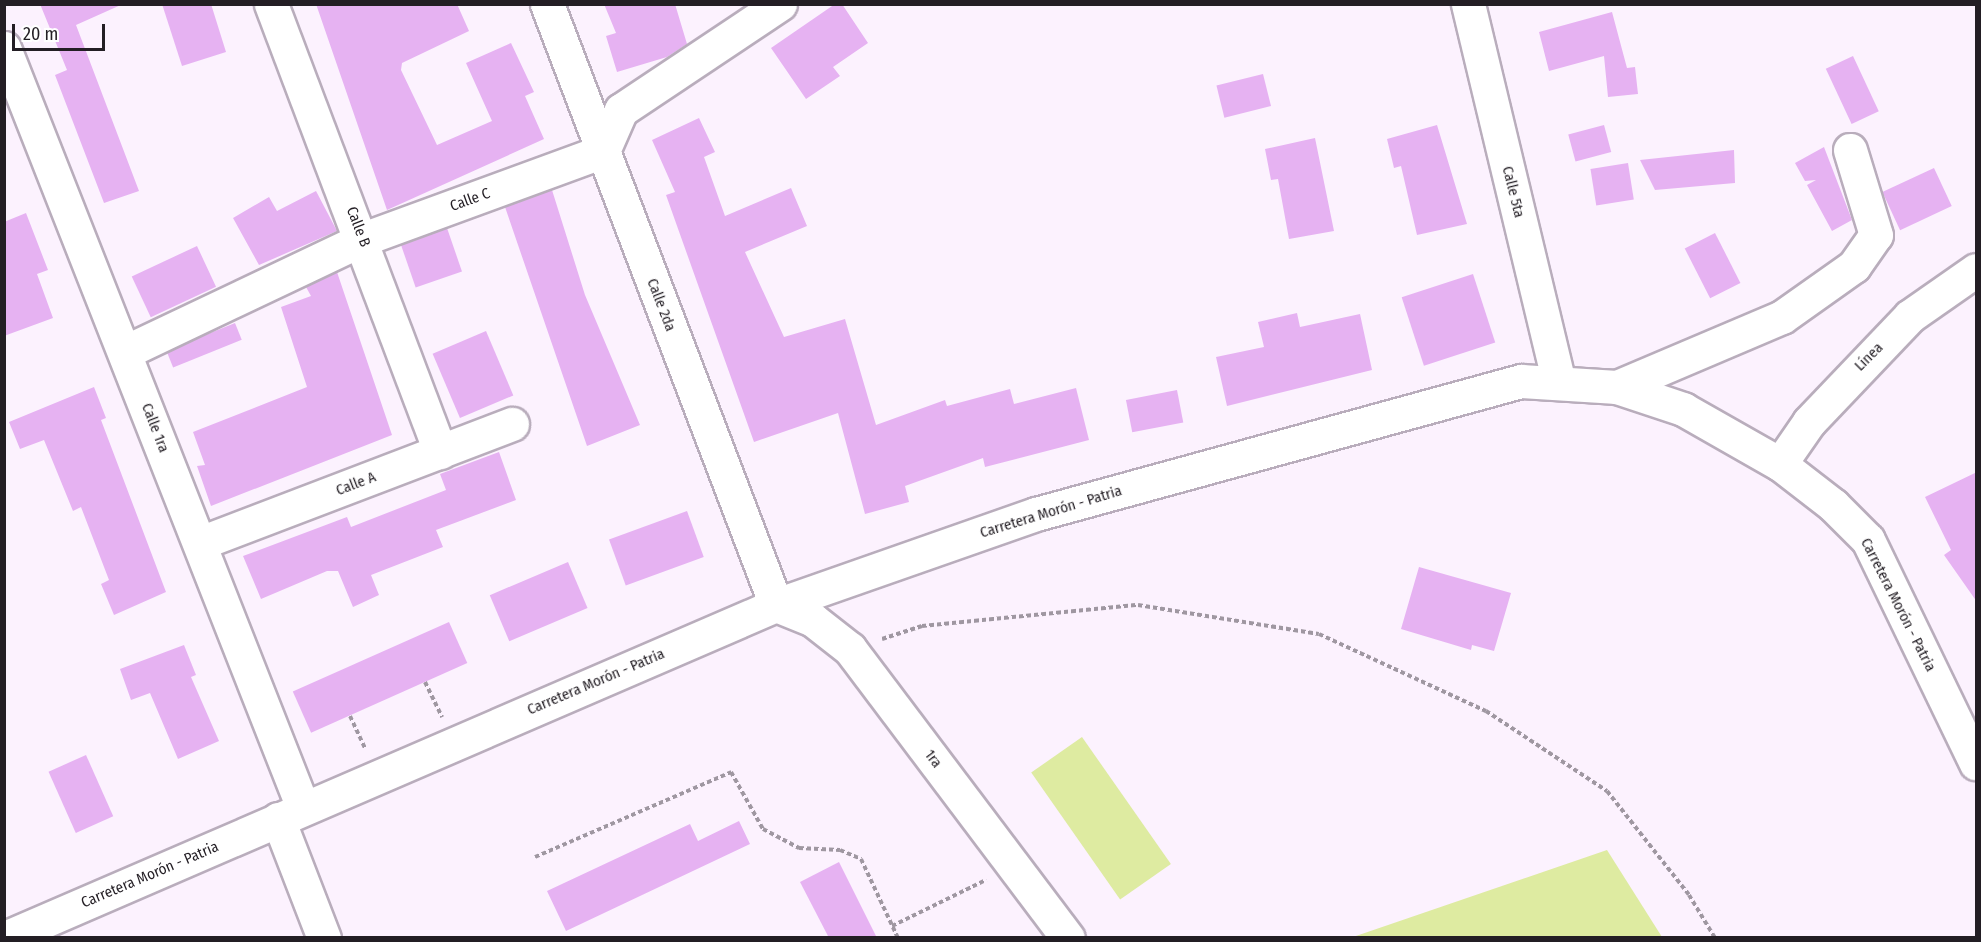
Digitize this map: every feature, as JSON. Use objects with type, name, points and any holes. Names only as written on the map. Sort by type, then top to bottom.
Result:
[{"type":"street","name":"Calle B","points":[[272,4],[363,239],[440,452]]},
{"type":"street","name":"Calle 2da","points":[[548,4],[776,604]]},
{"type":"street","points":[[603,151],[621,110],[780,4]]},
{"type":"street","name":"Calle 5ta","points":[[1468,4],[1558,379]]},
{"type":"street","name":"Calle 1ra","points":[[4,48],[200,543],[291,814],[324,938]]},
{"type":"street","points":[[1617,387],[1782,317],[1854,266],[1876,236],[1850,150]]},
{"type":"street","name":"Calle C","points":[[125,352],[363,239],[603,151]]},
{"type":"street","name":"Línea","points":[[1780,464],[1809,422],[1902,324],[1977,270]]},
{"type":"street","name":"Carretera Morón - Patria","points":[[5,938],[776,604],[1036,514],[1511,383],[1558,379],[1617,387],[1683,409],[1780,464],[1833,505],[1868,540],[1977,763]]},
{"type":"street","name":"Calle A","points":[[200,543],[512,424]]},
{"type":"street","name":"1ra","points":[[776,604],[813,620],[850,649],[1068,938]]},
{"type":"path","points":[[850,649],[922,626],[1138,605],[1318,634],[1486,711],[1607,791],[1689,895],[1715,938]]},
{"type":"path","points":[[535,857],[731,772],[763,829],[799,848],[840,850],[861,858],[898,938]]},
{"type":"path","points":[[892,926],[1014,866]]},
{"type":"green space","points":[[1082,737],[1171,864],[1120,900],[1031,773]]},
{"type":"green space","points":[[1607,850],[1662,937],[1353,937]]},
{"type":"building","points":[[40,4],[123,4],[76,25],[139,191],[104,203],[55,75],[67,70]]},
{"type":"building","points":[[162,4],[211,4],[226,52],[182,66]]},
{"type":"building","points":[[316,4],[457,4],[469,31],[402,63],[401,70],[437,145],[492,121],[466,63],[511,43],[534,92],[525,96],[544,139],[387,210]]},
{"type":"building","points":[[604,4],[675,4],[687,44],[667,57],[617,72],[606,36],[616,33]]},
{"type":"building","points":[[835,4],[842,4],[868,43],[833,67],[840,76],[806,99],[771,48]]},
{"type":"building","points":[[1612,12],[1627,68],[1635,67],[1638,94],[1608,97],[1604,56],[1549,71],[1539,32]]},
{"type":"building","points":[[1853,56],[1879,111],[1852,124],[1826,69]]},
{"type":"building","points":[[1263,74],[1271,106],[1224,118],[1216,86]]},
{"type":"building","points":[[699,118],[715,152],[704,157],[725,216],[791,188],[807,226],[745,252],[784,337],[845,319],[876,425],[945,400],[947,406],[1010,389],[1014,404],[1076,388],[1089,440],[985,467],[983,458],[905,486],[909,502],[865,514],[838,413],[754,442],[666,195],[675,192],[652,140]]},
{"type":"building","points":[[1437,125],[1467,224],[1417,235],[1401,166],[1394,168],[1387,139]]},
{"type":"building","points":[[1604,125],[1611,152],[1576,162],[1568,135]]},
{"type":"building","points":[[1315,138],[1334,231],[1289,239],[1278,179],[1271,180],[1265,149]]},
{"type":"building","points":[[1824,147],[1852,220],[1832,231],[1807,185],[1816,180],[1805,181],[1795,163]]},
{"type":"building","points":[[1734,150],[1735,183],[1655,190],[1640,160]]},
{"type":"building","points":[[1628,163],[1634,200],[1596,205],[1590,169]]},
{"type":"building","points":[[1934,168],[1952,206],[1900,230],[1882,192]]},
{"type":"building","points":[[552,190],[585,295],[640,425],[587,446],[505,207]]},
{"type":"building","points":[[316,191],[337,231],[259,265],[233,218],[269,197],[277,211]]},
{"type":"building","points":[[26,213],[48,270],[37,274],[53,318],[4,336],[4,222]]},
{"type":"building","points":[[447,228],[462,271],[416,287],[401,244]]},
{"type":"building","points":[[1715,233],[1740,283],[1710,298],[1685,248]]},
{"type":"building","points":[[197,246],[216,287],[151,317],[132,276]]},
{"type":"building","points":[[337,272],[392,435],[211,506],[197,466],[205,465],[193,432],[307,387],[281,307],[311,296],[306,287]]},
{"type":"building","points":[[1473,274],[1495,342],[1424,366],[1402,297]]},
{"type":"building","points":[[1297,313],[1300,327],[1360,314],[1372,370],[1227,406],[1216,357],[1264,347],[1258,322]]},
{"type":"building","points":[[235,323],[242,340],[173,367],[166,351]]},
{"type":"building","points":[[486,331],[513,395],[460,418],[433,354]]},
{"type":"building","points":[[94,387],[106,418],[101,420],[166,592],[114,615],[101,584],[109,580],[81,507],[73,511],[44,440],[20,449],[9,422]]},
{"type":"building","points":[[1177,390],[1183,422],[1132,432],[1126,400]]},
{"type":"building","points":[[499,452],[516,500],[436,530],[443,547],[371,575],[379,595],[353,607],[338,571],[327,571],[261,599],[243,556],[347,517],[351,527],[446,490],[440,474]]},
{"type":"building","points":[[1977,472],[1977,602],[1944,555],[1951,550],[1925,497]]},
{"type":"building","points":[[687,511],[704,557],[626,585],[609,539]]},
{"type":"building","points":[[568,562],[588,608],[509,641],[490,595]]},
{"type":"building","points":[[1419,567],[1511,593],[1494,651],[1472,645],[1471,650],[1401,629]]},
{"type":"building","points":[[449,622],[467,663],[311,733],[293,692]]},
{"type":"building","points":[[184,645],[196,675],[191,677],[219,741],[178,759],[150,693],[131,700],[120,669]]},
{"type":"building","points":[[86,755],[113,816],[76,833],[49,772]]},
{"type":"building","points":[[739,821],[750,844],[566,931],[547,891],[690,824],[698,841]]},
{"type":"building","points":[[839,862],[877,938],[829,938],[800,882]]}]
